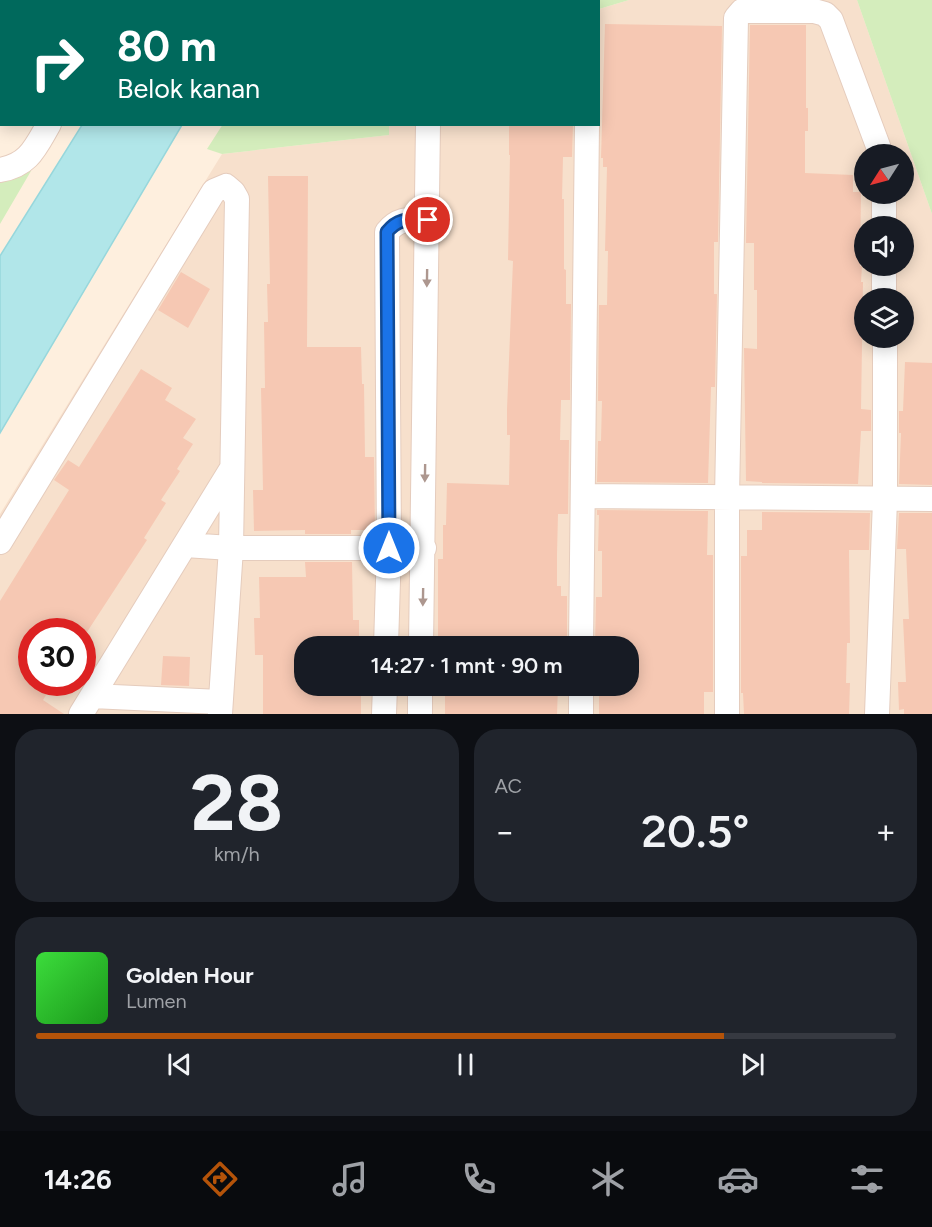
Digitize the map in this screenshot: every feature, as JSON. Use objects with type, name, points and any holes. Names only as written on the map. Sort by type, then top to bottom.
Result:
[{"type":"street","points":[[727,714],[736,18],[739,13],[742,11],[814,10],[825,14],[831,20],[877,144]]},
{"type":"street","points":[[11,166],[33,151],[48,126]]},
{"type":"street","points":[[422,636],[428,126]]},
{"type":"street","points":[[581,636],[587,126]]},
{"type":"street","points":[[0,542],[214,191],[226,186],[237,199],[231,549],[220,708],[87,705],[232,468]]},
{"type":"street","points":[[386,636],[389,548],[387,232],[394,224],[404,220],[428,220]]},
{"type":"street","points":[[877,714],[885,500],[885,348]]},
{"type":"street","points":[[583,496],[932,499]]},
{"type":"street","points":[[184,545],[231,549],[424,548]]},
{"type":"street","points":[[384,714],[385,696]]},
{"type":"street","points":[[420,696],[420,714]]},
{"type":"street","points":[[581,696],[581,714]]},
{"type":"shaded area","points":[[629,0],[857,0],[907,144],[854,144],[854,204],[914,204],[914,163],[932,214],[932,714],[0,714],[0,514],[222,154],[389,135],[389,126],[600,126],[600,9]]},
{"type":"green space","points":[[600,0],[629,0],[600,9]]},
{"type":"green space","points":[[857,0],[932,0],[932,214],[914,163],[914,144],[907,144]]},
{"type":"green space","points":[[222,126],[389,126],[389,135],[222,154],[207,149]]},
{"type":"green space","points":[[31,171],[0,224],[0,177]]},
{"type":"water","points":[[81,126],[181,126],[0,433],[0,256]]},
{"type":"building","points":[[605,24],[722,26],[718,242],[714,242],[714,294],[717,294],[715,387],[711,387],[708,483],[597,482],[602,401],[598,401],[599,305],[607,305],[608,251],[605,251],[607,167],[603,167],[603,158],[601,158]]},
{"type":"building","points":[[750,25],[806,25],[808,131],[805,131],[805,173],[853,175],[854,204],[861,204],[861,216],[854,216],[854,276],[861,276],[861,282],[863,282],[863,288],[854,288],[854,348],[862,348],[861,409],[871,410],[871,431],[861,431],[858,484],[746,481],[744,348],[757,349],[757,290],[754,290],[754,243],[746,243]]},
{"type":"building","points":[[509,126],[573,126],[572,157],[563,157],[562,199],[564,199],[566,304],[571,304],[570,400],[561,400],[560,440],[569,440],[568,514],[558,514],[557,554],[557,586],[561,586],[561,596],[567,596],[567,636],[438,636],[438,559],[443,559],[447,483],[509,485],[510,435],[507,435],[507,409],[513,261],[508,260]]},
{"type":"building","points":[[268,176],[308,176],[307,347],[361,347],[365,457],[374,457],[375,530],[351,530],[351,534],[305,534],[305,530],[254,531],[253,490],[263,490],[261,388],[265,388],[264,322],[268,322],[267,284],[270,284]]},
{"type":"building","points":[[181,272],[210,289],[188,328],[158,310]]},
{"type":"building","points":[[905,362],[932,363],[932,485],[899,484],[901,433],[899,433],[899,411],[903,411]]},
{"type":"building","points":[[141,369],[172,388],[165,400],[196,419],[183,438],[193,444],[177,469],[180,471],[161,500],[166,503],[144,538],[147,540],[96,618],[18,618],[18,696],[45,696],[43,700],[64,714],[0,714],[0,601],[69,490],[54,480],[68,460],[79,467]]},
{"type":"building","points":[[597,510],[708,511],[707,555],[713,555],[713,692],[704,692],[704,714],[599,714],[599,696],[639,696],[639,636],[595,636],[596,597],[602,597],[602,551],[598,551],[599,515],[597,515]]},
{"type":"building","points":[[762,512],[870,513],[869,550],[849,550],[850,643],[847,643],[846,683],[850,683],[849,714],[744,714],[743,693],[741,693],[741,556],[747,556],[747,530],[762,530]]},
{"type":"building","points":[[899,513],[932,513],[932,714],[904,714],[904,709],[899,710],[898,682],[906,682],[903,619],[909,619],[906,549],[897,549]]},
{"type":"building","points":[[305,562],[352,562],[353,620],[359,620],[359,636],[294,636],[294,696],[361,696],[361,714],[263,714],[263,655],[255,655],[254,618],[260,618],[259,577],[306,577]]},
{"type":"building","points":[[163,656],[190,657],[189,686],[161,685]]},
{"type":"building","points":[[445,696],[558,696],[557,714],[445,714]]},
{"type":"route","points":[[389,548],[387,232],[394,224],[404,220],[428,220]]}]
